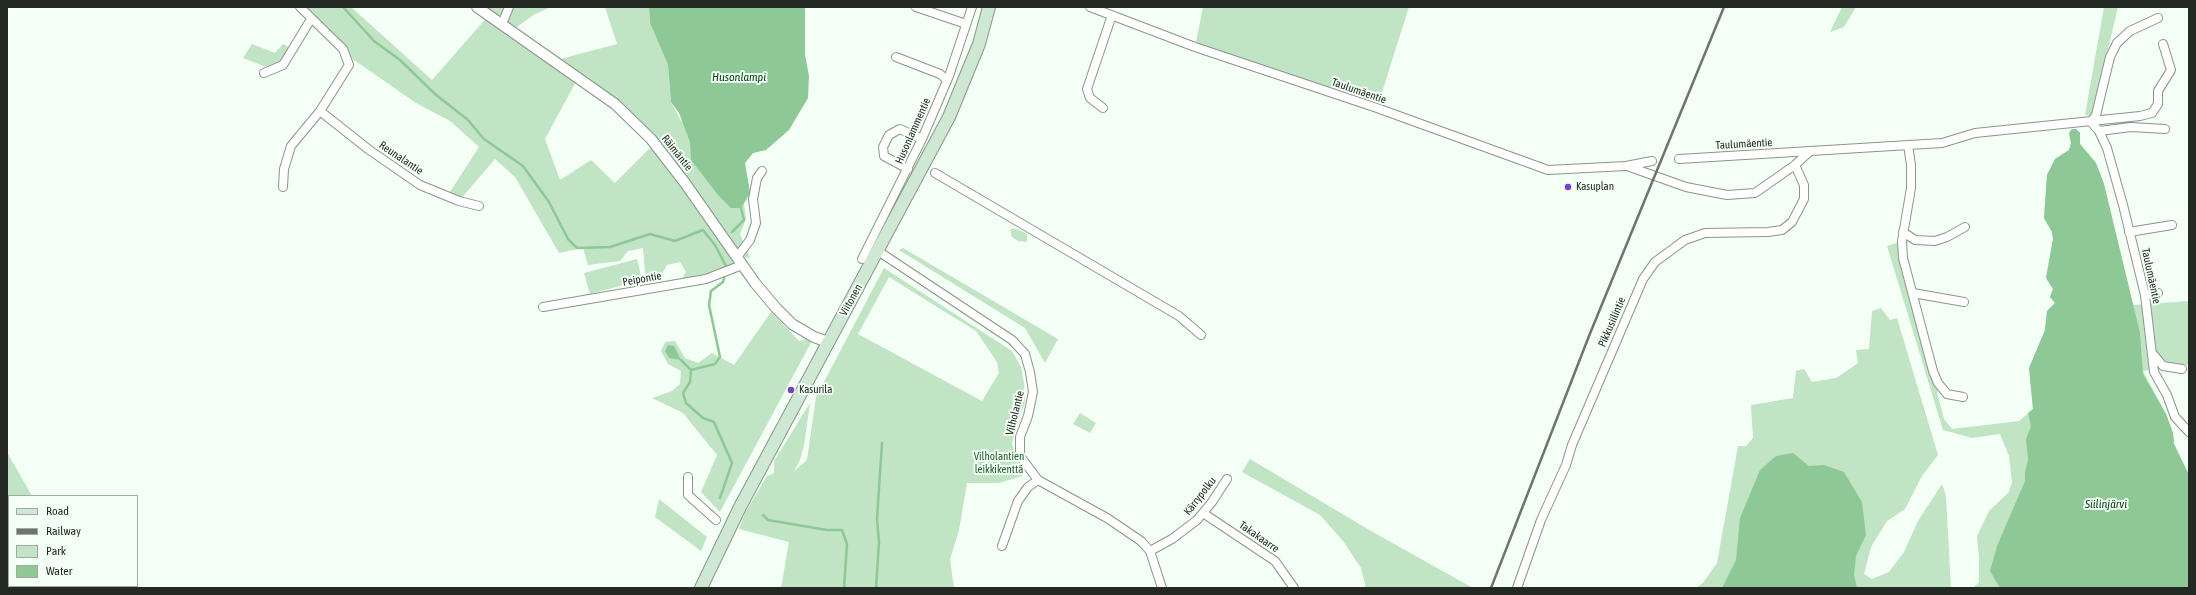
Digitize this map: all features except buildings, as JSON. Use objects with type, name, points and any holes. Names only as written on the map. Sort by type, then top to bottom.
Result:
[{"type":"main road","name":"Viitonen","points":[[701,588],[740,507],[949,117],[978,44],[989,7]]},
{"type":"street","points":[[283,187],[284,169],[291,146],[320,111],[349,65],[343,50],[300,7]]},
{"type":"street","name":"Räimäntie","points":[[477,7],[615,104],[650,139],[685,183],[739,261],[776,308],[792,324],[814,337],[828,342]]},
{"type":"street","points":[[502,24],[509,7]]},
{"type":"street","points":[[916,7],[966,24]]},
{"type":"street","name":"Husonlammentie","points":[[862,259],[922,140],[947,80],[972,7]]},
{"type":"street","name":"Taulumäentie","points":[[1090,7],[1195,47],[1371,106],[1548,170],[1626,166],[1652,161]]},
{"type":"street","points":[[1102,108],[1090,98],[1087,89],[1112,15]]},
{"type":"street","points":[[2091,122],[2096,115],[2110,57],[2117,43],[2130,30],[2158,18]]},
{"type":"street","points":[[264,73],[283,65],[311,19]]},
{"type":"street","name":"Taulumäentie","points":[[1679,159],[1942,143],[1975,133],[2140,116],[2152,113],[2158,104],[2158,92],[2171,70],[2163,44]]},
{"type":"street","points":[[896,58],[940,74],[947,80]]},
{"type":"street","name":"Reunalantie","points":[[320,111],[368,149],[420,184],[459,201],[479,206]]},
{"type":"street","name":"Taulumäentie","points":[[2091,122],[2099,130],[2107,148],[2145,295],[2154,372],[2167,395],[2175,416],[2189,432]]},
{"type":"street","points":[[2099,130],[2131,127],[2165,129]]},
{"type":"street","points":[[908,169],[884,156],[883,147],[889,135],[900,129],[922,140]]},
{"type":"street","points":[[1908,145],[1912,165],[1911,188],[1903,232],[1903,258],[1933,371],[1938,383],[1947,394],[1963,397]]},
{"type":"street","name":"Taulumäentie","points":[[1626,166],[1686,187],[1727,195],[1755,193],[1795,165],[1810,151]]},
{"type":"street","name":"Pikkusiilintie","points":[[1518,588],[1541,520],[1566,465],[1572,444],[1643,279],[1655,262],[1685,240],[1705,233],[1768,232],[1782,230],[1792,222],[1804,199],[1804,185],[1795,165]]},
{"type":"street","points":[[739,261],[750,240],[756,223],[753,199],[757,178],[762,171]]},
{"type":"street","points":[[935,173],[1179,316],[1201,335]]},
{"type":"street","points":[[2129,232],[2172,225]]},
{"type":"street","points":[[1903,232],[1915,240],[1935,241],[1947,237],[1965,227]]},
{"type":"street","name":"Vilholantie","points":[[878,252],[1012,340],[1025,354],[1033,392],[1019,446],[1020,456],[1038,480],[1118,525],[1141,541],[1150,551],[1162,588]]},
{"type":"street","name":"Peipontie","points":[[543,307],[706,279],[739,261]]},
{"type":"street","points":[[1913,293],[1964,302]]},
{"type":"street","points":[[2145,295],[2158,293]]},
{"type":"street","points":[[2153,354],[2163,366],[2182,369]]},
{"type":"street","points":[[688,477],[688,495],[716,520]]},
{"type":"street","name":"Kärrypolku","points":[[1150,551],[1182,532],[1203,513],[1227,479]]},
{"type":"street","points":[[1002,546],[1018,501],[1028,487],[1038,480]]},
{"type":"street","name":"Takakaarre","points":[[1203,513],[1275,562],[1294,588]]},
{"type":"green space","points":[[300,7],[351,7],[432,80],[489,15],[479,7],[551,7],[535,14],[511,31],[553,61],[617,44],[605,7],[649,7],[650,23],[668,65],[671,102],[681,121],[753,153],[745,163],[750,193],[744,204],[746,219],[740,234],[750,258],[737,257],[742,265],[679,284],[686,272],[680,262],[667,265],[658,281],[645,273],[643,248],[628,251],[620,261],[588,265],[583,248],[559,253],[515,177],[495,159],[459,201],[448,195],[479,147],[450,121],[416,103],[347,55]],"holes":[[[578,78],[654,144],[615,183],[591,160],[560,180],[545,139]]]},
{"type":"green space","points":[[1203,7],[1409,7],[1377,108],[1195,47]]},
{"type":"green space","points":[[1842,7],[1856,7],[1844,27],[1830,32]]},
{"type":"green space","points":[[2104,7],[2118,7],[2092,116],[2085,115]]},
{"type":"green space","points":[[252,44],[275,53],[283,44],[290,48],[277,65],[269,68],[243,58]]},
{"type":"green space","points":[[2072,129],[2076,129],[2080,133],[2080,144],[2096,163],[2104,184],[2133,305],[2189,301],[2189,365],[2143,371],[2166,414],[2173,433],[2174,444],[2189,475],[2066,334],[2027,588],[1973,588],[1979,582],[1977,536],[1989,511],[2009,492],[2012,482],[2009,456],[2000,434],[1972,438],[1943,430],[1887,246],[1902,241],[1938,383],[1937,392],[1944,419],[1952,429],[2019,421],[2033,409],[2029,368],[2045,330],[2047,311],[2055,303],[2050,297],[2053,289],[2046,278],[2053,239],[2052,232],[2044,218],[2047,175],[2055,159],[2069,150],[2071,143],[2069,133]]},
{"type":"green space","points":[[1010,229],[1017,229],[1027,234],[1027,242],[1018,241],[1012,237]]},
{"type":"green space","points":[[903,248],[1058,339],[1045,363],[1025,328],[899,250]]},
{"type":"green space","points":[[637,259],[642,280],[590,294],[584,273]]},
{"type":"green space","name":"Vilholantien leikkikenttä","points":[[884,268],[1012,351],[1021,367],[1024,383],[1025,402],[1015,430],[1012,444],[1022,476],[999,483],[967,483],[959,530],[950,559],[954,588],[781,588],[789,542],[739,529],[745,513],[767,476],[774,473],[774,461],[810,403],[804,445],[800,460],[794,471],[807,460],[816,397]],"holes":[[[889,277],[976,331],[997,362],[999,373],[982,401],[858,334]]]},
{"type":"green space","points":[[1881,308],[1890,320],[1897,318],[1938,455],[1922,476],[1905,509],[1887,521],[1871,547],[1864,574],[1872,579],[1889,572],[1904,552],[1918,521],[1942,484],[1946,496],[1951,588],[1696,588],[1703,583],[1717,563],[1738,446],[1746,446],[1753,438],[1751,405],[1793,398],[1796,371],[1804,369],[1812,382],[1836,378],[1858,363],[1856,350],[1869,349],[1872,311]]},
{"type":"green space","points":[[771,312],[799,341],[814,337],[720,512],[701,492],[717,455],[683,413],[652,398],[672,391],[680,384],[681,371],[668,364],[661,351],[665,342],[675,341],[685,358],[698,363],[712,353],[734,365]]},
{"type":"green space","points":[[1080,413],[1096,423],[1090,433],[1073,424]]},
{"type":"green space","points":[[7,452],[31,495],[8,495],[8,587],[86,588],[7,588]]},
{"type":"green space","points":[[1250,459],[1371,531],[1473,588],[1366,588],[1361,568],[1343,541],[1320,515],[1242,472]]},
{"type":"green space","points":[[659,499],[707,537],[701,551],[655,517]]},
{"type":"water","name":"Husonlampi","points":[[649,7],[805,7],[805,55],[809,76],[808,98],[789,130],[766,150],[753,153],[745,163],[750,193],[741,208],[731,208],[718,195],[691,160],[690,142],[679,113],[671,102],[668,65],[650,23]]},
{"type":"water","name":"Siilinjärvi","points":[[2072,129],[2076,129],[2080,133],[2080,144],[2096,163],[2104,184],[2140,333],[2143,374],[2166,414],[2173,433],[2174,444],[2189,475],[2189,588],[2000,588],[1990,571],[1997,546],[2025,481],[2025,472],[2028,460],[2026,439],[2031,426],[2028,413],[2033,409],[2029,368],[2045,330],[2047,311],[2055,303],[2050,297],[2053,289],[2046,278],[2053,239],[2052,232],[2044,218],[2047,175],[2055,159],[2069,150],[2071,143],[2069,133]]},
{"type":"water","points":[[668,345],[674,346],[681,360],[669,358],[665,351]]},
{"type":"water","points":[[1793,453],[1809,466],[1824,465],[1844,472],[1862,502],[1866,535],[1856,556],[1854,575],[1857,588],[1722,588],[1736,560],[1740,518],[1760,470],[1776,456]]},
{"type":"waterway","points":[[343,7],[374,41],[400,60],[435,94],[468,120],[484,139],[523,166],[549,202],[568,239],[577,248],[610,247],[650,234],[675,241],[703,230],[715,245],[726,266],[725,269]]},
{"type":"waterway","points":[[732,232],[744,220],[741,208]]},
{"type":"waterway","points":[[720,498],[732,463],[714,422],[703,418],[686,403],[683,393],[690,382],[691,370],[715,364],[720,357],[709,305],[711,291],[723,282],[725,274]]},
{"type":"waterway","points":[[681,360],[691,370]]},
{"type":"waterway","points":[[876,588],[879,542],[877,519],[882,443]]},
{"type":"waterway","points":[[763,515],[768,520],[827,530],[842,530],[847,544],[844,588]]},
{"type":"railway","points":[[1491,588],[1589,336],[1724,7]]},
{"type":"place","name":"Kasuplan","points":[[1568,187]]},
{"type":"place","name":"Kasurila","points":[[791,390]]}]
